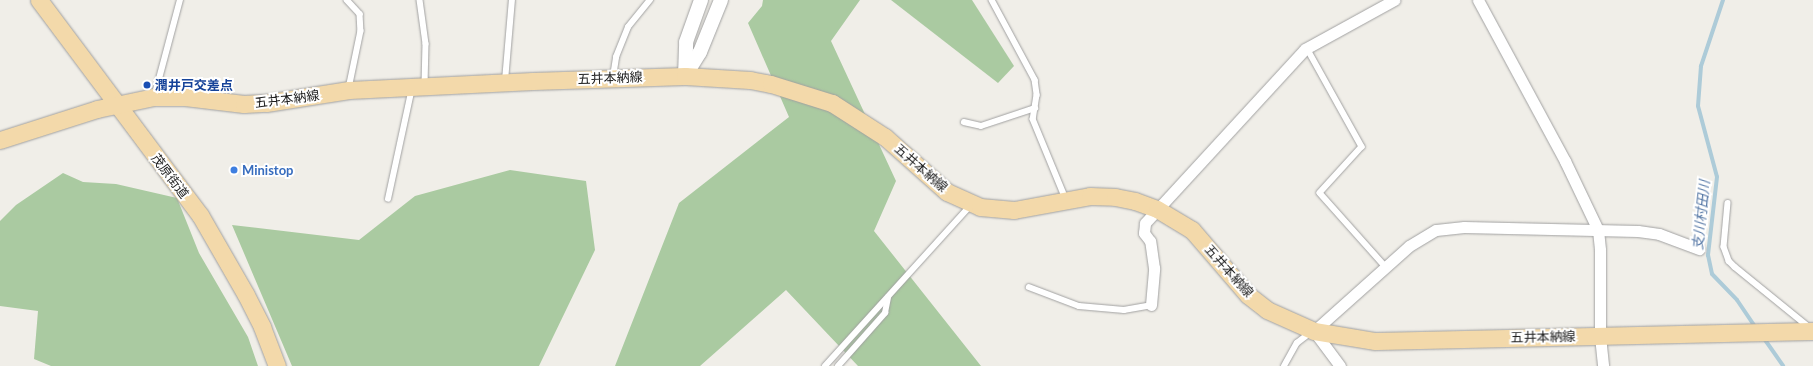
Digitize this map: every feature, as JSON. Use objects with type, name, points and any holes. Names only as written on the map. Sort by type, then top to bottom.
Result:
[{"type":"main road","name":"茂原街道","points":[[39,0],[200,215],[246,295],[262,327],[278,366]]},
{"type":"main road","name":"五井本納線","points":[[0,140],[97,109],[154,97],[185,97],[244,104],[266,103],[348,90],[613,77],[685,76],[750,80],[771,84],[832,103],[885,137],[947,192],[971,204],[996,210],[1014,210],[1032,208],[1090,196],[1115,197],[1135,201],[1157,209],[1192,230],[1248,295],[1267,310],[1314,331],[1375,341],[1813,331]]},
{"type":"street","points":[[685,76],[686,42],[701,0]]},
{"type":"street","points":[[685,76],[700,52],[721,0]]},
{"type":"street","points":[[1151,306],[1154,268],[1150,241],[1144,233],[1145,222],[1307,48],[1394,0]]},
{"type":"street","points":[[1478,0],[1565,161],[1598,230],[1600,250],[1600,336],[1603,366]]},
{"type":"street","points":[[1340,366],[1314,331],[1409,246],[1436,230],[1464,227],[1638,231],[1659,234],[1699,249]]},
{"type":"lane","points":[[154,97],[180,0]]},
{"type":"lane","points":[[347,0],[360,14],[361,31],[348,90]]},
{"type":"lane","points":[[388,200],[418,87],[426,44],[420,0]]},
{"type":"lane","points":[[505,83],[512,0]]},
{"type":"lane","points":[[613,77],[616,57],[628,27],[650,0]]},
{"type":"lane","points":[[992,0],[1035,80],[1037,95],[1033,119],[1066,200]]},
{"type":"lane","points":[[1307,48],[1362,147],[1320,193],[1386,267]]},
{"type":"lane","points":[[964,122],[982,126],[1035,108]]},
{"type":"lane","points":[[1728,203],[1724,247],[1729,261],[1813,331]]},
{"type":"lane","points":[[825,366],[971,204]]},
{"type":"lane","points":[[1030,287],[1078,306],[1124,310],[1151,306]]},
{"type":"lane","points":[[838,366],[885,313],[888,297]]},
{"type":"lane","points":[[1284,366],[1297,343],[1314,331]]},
{"type":"green space","points":[[763,0],[860,0],[831,41],[896,181],[874,231],[981,366],[858,366],[786,290],[700,366],[615,366],[679,203],[789,117],[748,23],[762,6]]},
{"type":"green space","points":[[891,0],[972,0],[1014,66],[998,83]]},
{"type":"green space","points":[[510,170],[586,181],[595,250],[539,366],[292,366],[232,225],[359,240],[415,196]]},
{"type":"green space","points":[[63,173],[83,182],[116,184],[177,198],[199,253],[248,337],[258,366],[51,366],[34,359],[38,311],[0,306],[0,221],[16,205]]},
{"type":"waterway","name":"支川村田川","points":[[1723,0],[1701,66],[1698,106],[1717,177],[1708,255],[1712,274],[1737,300],[1756,328]]},
{"type":"waterway","name":"支川村田川","points":[[1763,337],[1783,366]]},
{"type":"place","name":"潤井戸交差点","points":[[147,85]]},
{"type":"place","name":"Ministop","points":[[234,170]]}]
